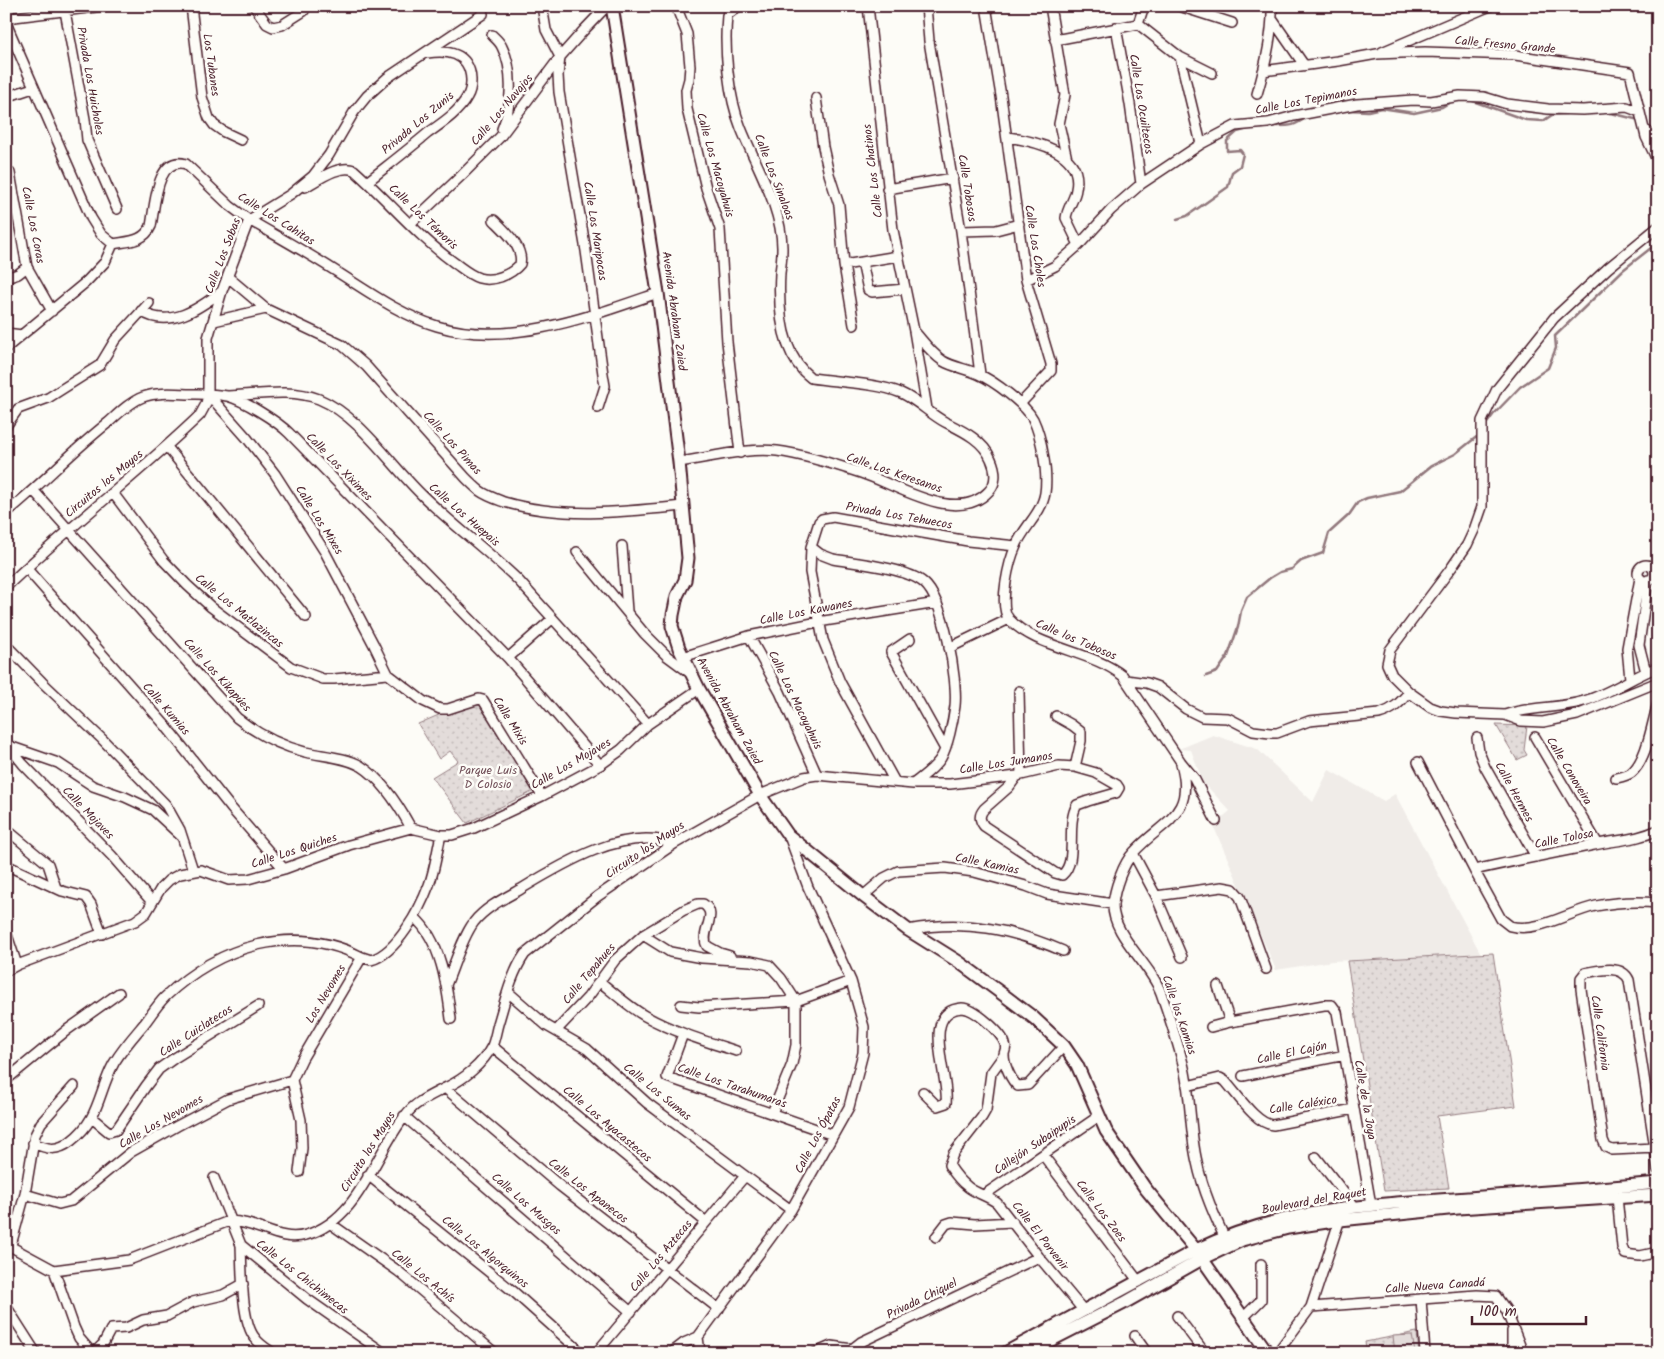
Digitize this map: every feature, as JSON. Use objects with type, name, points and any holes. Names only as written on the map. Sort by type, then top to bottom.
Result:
[{"type":"street","points":[[6,18],[104,6]]},
{"type":"street","name":"Los Tubanes","points":[[191,6],[202,97],[209,118],[214,125],[224,132],[241,140]]},
{"type":"street","points":[[254,6],[267,24],[273,28],[282,25],[304,11]]},
{"type":"street","name":"Calle Los Sobas","points":[[208,394],[207,346],[210,330],[222,291],[249,220],[291,194],[313,176],[354,112],[367,96],[387,78],[483,14],[481,6]]},
{"type":"street","points":[[542,6],[546,30],[560,57]]},
{"type":"street","name":"Calle Los Navajos","points":[[410,224],[500,137],[560,57],[607,6]]},
{"type":"street","name":"Avenida Abraham Zaied","points":[[612,6],[658,293],[679,462],[688,568],[674,605],[672,626],[683,657],[760,795],[788,835],[862,896],[908,930],[960,962],[1034,1018],[1064,1046],[1081,1072],[1106,1131],[1145,1188],[1199,1254],[1268,1353]]},
{"type":"street","name":"Calle Los Macoyahuis","points":[[676,6],[687,34],[690,66],[686,90],[687,109],[706,188],[720,229],[727,342],[740,453]]},
{"type":"street","name":"Calle Los Sinaloas","points":[[739,6],[727,15],[725,36],[731,88],[741,128],[780,222],[782,250],[780,295],[783,325],[789,350],[800,368],[811,378],[881,387],[900,393],[927,409],[937,418],[971,435],[981,446]]},
{"type":"street","name":"Calle Los Chatinos","points":[[868,6],[888,189],[898,256],[914,331],[927,409]]},
{"type":"street","name":"Calle Los Choles","points":[[986,6],[1007,137],[1026,280],[1051,367],[1051,371],[1021,403]]},
{"type":"street","points":[[1050,6],[1065,95],[1059,124],[1068,159],[1074,169],[1076,189],[1066,218],[1079,245]]},
{"type":"street","points":[[1138,24],[1144,6]]},
{"type":"street","points":[[1179,6],[1232,22]]},
{"type":"street","points":[[1257,94],[1272,19],[1272,6]]},
{"type":"street","name":"Calle Fresno Grande","points":[[1377,54],[1490,6]]},
{"type":"street","name":"Calle Tobosos","points":[[928,7],[929,41],[953,178],[980,374]]},
{"type":"street","name":"Privada Los Huicholes","points":[[65,12],[88,140],[118,209]]},
{"type":"street","points":[[1272,19],[1304,65]]},
{"type":"street","points":[[6,23],[91,218],[101,234],[112,244],[105,262],[86,282],[6,348]]},
{"type":"street","points":[[1055,40],[1138,24],[1180,57],[1212,73]]},
{"type":"street","name":"Calle Los Ocuiltecos","points":[[1116,27],[1130,104],[1141,184]]},
{"type":"street","points":[[1423,33],[1425,52]]},
{"type":"street","points":[[492,35],[502,45],[509,72],[508,104],[500,137]]},
{"type":"street","name":"Privada Los Zunis","points":[[367,182],[454,112],[468,95],[471,85],[470,72],[466,62],[457,55],[445,52],[424,54]]},
{"type":"street","name":"Calle Fresno Grande","points":[[1263,71],[1377,54],[1425,52],[1515,56],[1630,72],[1640,112]]},
{"type":"street","name":"Calle Los Maripocas","points":[[560,57],[559,92],[596,315],[605,386],[598,408]]},
{"type":"street","points":[[1180,57],[1202,144]]},
{"type":"street","points":[[6,97],[33,88]]},
{"type":"street","name":"Calle Los Tepimanos","points":[[1026,280],[1055,266],[1079,245],[1111,210],[1141,184],[1202,144],[1235,126],[1268,124],[1294,116],[1357,104],[1413,100],[1431,101],[1460,96],[1484,97],[1507,104],[1548,109],[1627,108],[1640,112]]},
{"type":"street","points":[[816,98],[822,147],[839,205],[844,265],[854,325]]},
{"type":"street","points":[[1640,112],[1650,147],[1658,162]]},
{"type":"street","points":[[1644,127],[1658,145]]},
{"type":"street","points":[[1007,137],[1028,140],[1068,159]]},
{"type":"street","name":"Calle Los Cahitas","points":[[112,244],[138,240],[149,232],[152,226],[160,179],[164,172],[180,162],[186,164],[230,206],[249,220],[406,314],[438,327],[482,333],[534,329],[596,315],[658,293]]},
{"type":"street","name":"Calle Los Témoris","points":[[291,194],[344,168],[354,170],[440,252],[470,274],[480,278],[493,279],[504,276],[518,267],[521,259],[518,249],[512,240],[494,220]]},
{"type":"street","name":"Calle Los Coras","points":[[6,169],[10,173],[27,267],[52,311]]},
{"type":"street","points":[[888,189],[953,178]]},
{"type":"street","points":[[6,213],[16,210]]},
{"type":"street","points":[[961,231],[996,230],[1019,224]]},
{"type":"street","points":[[1658,227],[1608,268],[1554,318],[1508,373],[1494,395],[1482,421],[1482,507],[1474,530],[1462,552],[1390,650],[1387,664],[1392,675],[1408,692],[1430,707],[1441,711],[1504,715],[1521,721],[1543,722],[1577,715],[1658,682]]},
{"type":"street","points":[[844,265],[898,256]]},
{"type":"street","points":[[862,262],[868,290],[876,293],[905,289]]},
{"type":"street","points":[[6,278],[18,274],[27,267]]},
{"type":"street","name":"Calle Los Pimas","points":[[228,277],[266,309],[342,345],[354,354],[399,402],[444,456],[480,492],[515,505],[540,510],[627,511],[683,506]]},
{"type":"street","points":[[140,311],[160,318],[174,318],[189,313],[222,291]]},
{"type":"street","points":[[6,426],[18,409],[48,398],[100,365],[115,340],[149,303]]},
{"type":"street","points":[[214,321],[266,309]]},
{"type":"street","name":"Calle Los Chatinos","points":[[914,331],[930,350],[943,361],[980,374],[1021,403],[1034,420],[1039,435],[1046,474],[1045,494],[1016,546],[1006,584],[1004,604],[1005,612],[1009,618]]},
{"type":"street","points":[[6,333],[22,334]]},
{"type":"street","name":"Calle Los Huepais","points":[[228,396],[286,393],[307,395],[332,406],[380,449],[398,471],[447,520],[500,562],[518,580],[648,724]]},
{"type":"street","name":"Calle Los Xiximes","points":[[6,513],[34,491],[92,435],[132,403],[152,395],[208,394],[228,396],[282,426],[508,658],[600,765]]},
{"type":"street","name":"Circuitos los Mayos","points":[[6,587],[69,530],[167,447],[200,415],[206,404],[208,394]]},
{"type":"street","name":"Calle Los Mixes","points":[[208,394],[247,438],[275,474],[325,552],[388,674]]},
{"type":"street","name":"Calle Los Keresanos","points":[[679,462],[774,450],[862,473],[928,500],[954,505],[970,503],[984,496],[993,485],[995,472],[993,464],[991,458],[981,446]]},
{"type":"street","points":[[167,447],[306,617]]},
{"type":"street","name":"Calle Los Kikapúes","points":[[34,491],[237,718],[250,728],[302,751],[348,761],[360,766],[396,802],[411,828]]},
{"type":"street","name":"Calle Los Matlazincas","points":[[113,493],[164,561],[186,586],[211,607],[291,666],[323,679],[388,674]]},
{"type":"street","name":"Privada Los Tehuecos","points":[[895,782],[840,682],[823,640],[818,622],[810,572],[811,547],[819,522],[822,519],[832,517],[968,541],[1016,546]]},
{"type":"street","points":[[622,546],[627,611]]},
{"type":"street","points":[[811,547],[820,554],[832,559],[912,575],[925,584],[937,603],[953,670],[955,706],[945,749],[941,758],[934,767],[913,784]]},
{"type":"street","points":[[577,552],[644,633],[667,656],[692,674]]},
{"type":"street","name":"Calle Kumias","points":[[26,568],[166,725],[231,808],[284,869]]},
{"type":"street","points":[[1630,678],[1627,648],[1644,579],[1639,645],[1646,672]]},
{"type":"street","name":"Calle Los Kawanes","points":[[683,657],[749,636],[818,622],[937,603]]},
{"type":"street","points":[[508,658],[552,618]]},
{"type":"street","points":[[949,648],[1009,618]]},
{"type":"street","name":"Calle los Tobosos","points":[[1009,618],[1026,632],[1112,666],[1126,680],[1180,762]]},
{"type":"street","name":"Calle Los Macoyahuis","points":[[749,636],[780,692],[817,775]]},
{"type":"street","points":[[910,639],[891,652],[945,749]]},
{"type":"street","points":[[6,645],[166,805],[174,816],[183,838],[192,870],[169,880],[161,888],[146,913],[135,922],[17,965],[6,971]]},
{"type":"street","points":[[1504,715],[1520,710],[1572,704],[1586,700],[1630,678],[1658,667]]},
{"type":"street","name":"Calle Mixis","points":[[388,674],[423,701],[440,709],[452,708],[479,699],[484,700],[542,796]]},
{"type":"street","points":[[1126,680],[1147,683],[1158,687],[1186,709],[1202,717],[1228,718],[1253,731],[1270,733],[1277,733],[1309,721],[1387,712],[1398,705],[1408,692]]},
{"type":"street","name":"Calle Los Mojaves","points":[[441,835],[452,835],[474,828],[542,796],[600,765],[620,750],[648,724],[700,688]]},
{"type":"street","points":[[1019,691],[1019,775],[1009,787],[984,809],[981,813],[981,822],[984,826],[1061,875],[1065,873],[1070,860],[1071,817],[1077,806],[1088,800],[1112,795],[1119,790],[1117,785],[1101,776],[1087,769],[1075,767],[1081,741],[1081,732],[1072,724],[1056,716]]},
{"type":"street","points":[[1616,778],[1629,775],[1638,766],[1648,740],[1658,703]]},
{"type":"street","name":"Calle Conoveira","points":[[1534,737],[1598,844]]},
{"type":"street","name":"Calle Hermes","points":[[1477,738],[1479,752],[1485,767],[1536,857]]},
{"type":"street","points":[[1648,740],[1658,743]]},
{"type":"street","points":[[7,744],[58,762],[94,786],[153,810],[183,838]]},
{"type":"street","name":"Calle Mojaves","points":[[7,744],[23,764],[112,856],[152,902]]},
{"type":"street","points":[[1180,762],[1194,778],[1216,821]]},
{"type":"street","points":[[1113,904],[1124,868],[1133,853],[1175,816],[1181,806],[1185,788],[1180,762]]},
{"type":"street","points":[[1418,762],[1501,919],[1510,926],[1538,926],[1594,906],[1639,901],[1658,903]]},
{"type":"street","name":"Calle Los Jumanos","points":[[760,795],[796,780],[817,775],[913,784],[950,784],[1019,775],[1059,766],[1075,767]]},
{"type":"street","name":"Circuito los Mayos","points":[[230,1220],[257,1226],[285,1237],[305,1235],[332,1224],[353,1198],[404,1116],[415,1105],[431,1094],[445,1088],[472,1070],[492,1046],[508,992],[520,961],[533,946],[598,896],[674,844],[760,795]]},
{"type":"street","name":"Calle Los Quiches","points":[[192,870],[201,870],[229,880],[238,880],[284,869],[349,846],[411,828],[441,835]]},
{"type":"street","points":[[6,829],[48,864],[56,888]]},
{"type":"street","name":"Calle Tolosa","points":[[1474,870],[1598,844],[1620,842],[1644,836],[1658,830]]},
{"type":"street","name":"Los Nevomes","points":[[292,1080],[302,1059],[362,957],[371,960],[383,955],[393,946],[414,917],[429,884],[441,835]]},
{"type":"street","name":"Calle Los Ópatas","points":[[671,1353],[684,1343],[698,1338],[792,1210],[849,1106],[863,1053],[864,1027],[851,981],[808,888],[788,835]]},
{"type":"street","points":[[446,985],[468,932],[475,922],[496,904],[571,859],[600,848],[650,838],[662,839],[674,844]]},
{"type":"street","points":[[1133,853],[1156,896],[1182,957]]},
{"type":"street","points":[[6,865],[62,891],[86,897],[91,904],[102,934]]},
{"type":"street","name":"Calle Kamias","points":[[862,896],[884,878],[898,871],[945,868],[974,872],[1048,894],[1113,904]]},
{"type":"street","points":[[1156,896],[1222,887],[1233,889],[1240,897],[1266,969]]},
{"type":"street","name":"Calle Tepahues","points":[[556,1031],[584,1002],[615,960],[643,935],[684,910],[698,904],[703,904],[707,907],[710,914],[704,940],[707,946],[720,953],[742,960],[768,965],[781,978],[796,1002]]},
{"type":"street","name":"Calle los Kamias","points":[[1113,904],[1116,924],[1146,965],[1160,991],[1178,1046],[1187,1086],[1196,1161],[1204,1191],[1226,1241]]},
{"type":"street","points":[[414,917],[429,933],[446,985],[451,1019]]},
{"type":"street","points":[[908,930],[952,924],[972,926],[1009,932],[1063,950]]},
{"type":"street","points":[[6,932],[17,965]]},
{"type":"street","name":"Calle Tepahues","points":[[643,935],[670,952],[702,958],[742,960]]},
{"type":"street","points":[[32,1142],[48,1149],[62,1147],[78,1135],[92,1118],[106,1079],[129,1040],[144,1024],[163,998],[186,978],[209,963],[247,947],[294,940],[312,940],[332,944],[362,957]]},
{"type":"street","name":"Calle California","points":[[1655,1148],[1612,1150],[1606,1147],[1603,1140],[1581,989],[1581,978],[1585,973],[1618,969],[1627,974],[1630,980],[1655,1148],[1658,1170]]},
{"type":"street","points":[[599,981],[644,1016],[683,1034],[736,1051]]},
{"type":"street","points":[[681,1005],[699,1007],[796,1002],[851,981]]},
{"type":"street","points":[[1212,1027],[1230,1022],[1218,986]]},
{"type":"street","name":"Calle Los Sumas","points":[[508,992],[538,1019],[595,1055],[647,1103],[792,1210]]},
{"type":"street","points":[[6,1080],[67,1030],[119,993]]},
{"type":"street","points":[[772,1113],[792,1064],[796,1045],[796,1002]]},
{"type":"street","name":"Calle de la Joya","points":[[1230,1022],[1328,1004],[1332,1005],[1337,1012],[1371,1205]]},
{"type":"street","name":"Calle Cuiclatecos","points":[[92,1118],[110,1132],[116,1130],[160,1069],[258,1006]]},
{"type":"street","points":[[923,1092],[937,1106],[942,1106],[946,1103],[943,1065],[938,1036],[940,1024],[947,1015],[956,1010],[964,1008],[972,1011],[988,1022],[1005,1042],[1004,1055],[1013,1083],[1018,1086],[1031,1082],[1064,1046]]},
{"type":"street","name":"Calle Los Tarahumaras","points":[[683,1034],[667,1077],[833,1135]]},
{"type":"street","name":"Calle Los Ayacastecos","points":[[492,1046],[706,1222]]},
{"type":"street","name":"Calle El Porvenir","points":[[1004,1055],[991,1073],[986,1110],[953,1154],[949,1165],[956,1176],[968,1187],[997,1203],[1084,1311]]},
{"type":"street","name":"Calle El Cajón","points":[[1243,1076],[1345,1055]]},
{"type":"street","name":"Calle Caléxico","points":[[1187,1086],[1220,1078],[1225,1081],[1257,1118],[1268,1125],[1354,1109]]},
{"type":"street","points":[[292,1080],[301,1120],[302,1148],[299,1172]]},
{"type":"street","name":"Calle Los Nevomes","points":[[25,1194],[59,1204],[71,1201],[132,1152],[177,1126],[228,1099],[292,1080]]},
{"type":"street","points":[[74,1086],[41,1123],[32,1142],[25,1194],[8,1244],[54,1270],[129,1260],[230,1220]]},
{"type":"street","name":"Calle Los Apanecos","points":[[445,1088],[560,1186],[720,1309]]},
{"type":"street","name":"Calle Los Musgos","points":[[404,1116],[631,1312]]},
{"type":"street","name":"Callejón Subaipupis","points":[[984,1195],[1099,1116]]},
{"type":"street","name":"Calle Los Zoes","points":[[1043,1156],[1139,1282]]},
{"type":"street","points":[[1316,1157],[1355,1207]]},
{"type":"street","name":"Calle Los Algorquinos","points":[[368,1175],[514,1292],[582,1353]]},
{"type":"street","name":"Calle Los Aztecas","points":[[596,1353],[745,1176]]},
{"type":"street","name":"Calle Los Chichimecas","points":[[214,1178],[241,1245],[307,1299],[384,1353]]},
{"type":"street","name":"Boulevard del Raquet","points":[[1341,1214],[1355,1207],[1371,1205],[1658,1183]]},
{"type":"street","name":"Boulevard del Raquet","points":[[1004,1353],[1139,1282],[1267,1223],[1341,1214],[1658,1195]]},
{"type":"street","points":[[1617,1197],[1622,1247],[1625,1254],[1640,1256],[1658,1252]]},
{"type":"street","points":[[1278,1353],[1311,1307],[1341,1214]]},
{"type":"street","points":[[936,1237],[946,1224],[952,1222],[975,1224],[1013,1222]]},
{"type":"street","name":"Calle Los Achís","points":[[332,1224],[398,1271],[495,1353]]},
{"type":"street","points":[[241,1245],[246,1317],[249,1329],[255,1338],[273,1353]]},
{"type":"street","name":"Boulevard del Raquet","points":[[1026,1353],[1124,1303],[1199,1254]]},
{"type":"street","name":"Privada Chiquel","points":[[815,1353],[831,1346],[852,1351],[861,1342],[1039,1257]]},
{"type":"street","points":[[1243,1318],[1261,1300],[1261,1264]]},
{"type":"street","points":[[54,1270],[79,1338],[93,1353],[103,1344],[111,1329],[126,1328],[143,1320],[167,1316],[193,1302],[223,1295],[243,1284]]},
{"type":"street","name":"Calle Nueva Canadá","points":[[1311,1307],[1488,1294],[1496,1296],[1506,1310],[1523,1353]]},
{"type":"street","points":[[1421,1299],[1425,1353]]},
{"type":"street","points":[[6,1306],[36,1353]]},
{"type":"street","points":[[1177,1316],[1205,1353]]},
{"type":"street","points":[[1512,1326],[1512,1353]]},
{"type":"street","points":[[1136,1336],[1147,1353]]},
{"type":"street","points":[[698,1338],[700,1353]]},
{"type":"shaded area","points":[[1213,735],[1257,749],[1313,802],[1329,770],[1384,801],[1395,794],[1481,954],[1332,961],[1276,970],[1213,825],[1230,811],[1203,782],[1191,750],[1179,749]]},
{"type":"green space","name":"Parque Luis D Colosio","points":[[481,702],[536,790],[467,823],[432,777],[458,761],[450,751],[439,759],[418,724],[450,710]]},
{"type":"green space","points":[[1496,725],[1527,726],[1524,750],[1527,755],[1517,760]]},
{"type":"green space","points":[[1493,953],[1516,1106],[1437,1116],[1449,1188],[1384,1191],[1347,961]]},
{"type":"green space","points":[[1417,1332],[1419,1353],[1367,1353],[1365,1342]]},
{"type":"green space","points":[[1412,1335],[1415,1353],[1395,1353],[1393,1336]]},
{"type":"waterway","points":[[1470,100],[1526,120],[1543,121],[1552,115],[1566,114]]},
{"type":"waterway","points":[[1348,110],[1368,111],[1381,108],[1414,113],[1442,107],[1452,101]]},
{"type":"waterway","points":[[1607,112],[1635,119]]},
{"type":"waterway","points":[[1261,128],[1293,125],[1307,117]]},
{"type":"waterway","points":[[1177,219],[1187,216],[1228,187],[1232,172],[1240,166],[1243,154],[1240,150],[1227,151],[1227,141],[1237,132],[1248,129]]},
{"type":"waterway","points":[[1485,426],[1520,387],[1548,368],[1556,348],[1555,336],[1623,270],[1651,248],[1658,245]]},
{"type":"waterway","points":[[1206,676],[1217,672],[1228,656],[1247,597],[1280,572],[1292,569],[1301,561],[1323,553],[1329,533],[1349,515],[1358,502],[1367,498],[1400,491],[1431,466],[1455,454],[1479,435]]}]
